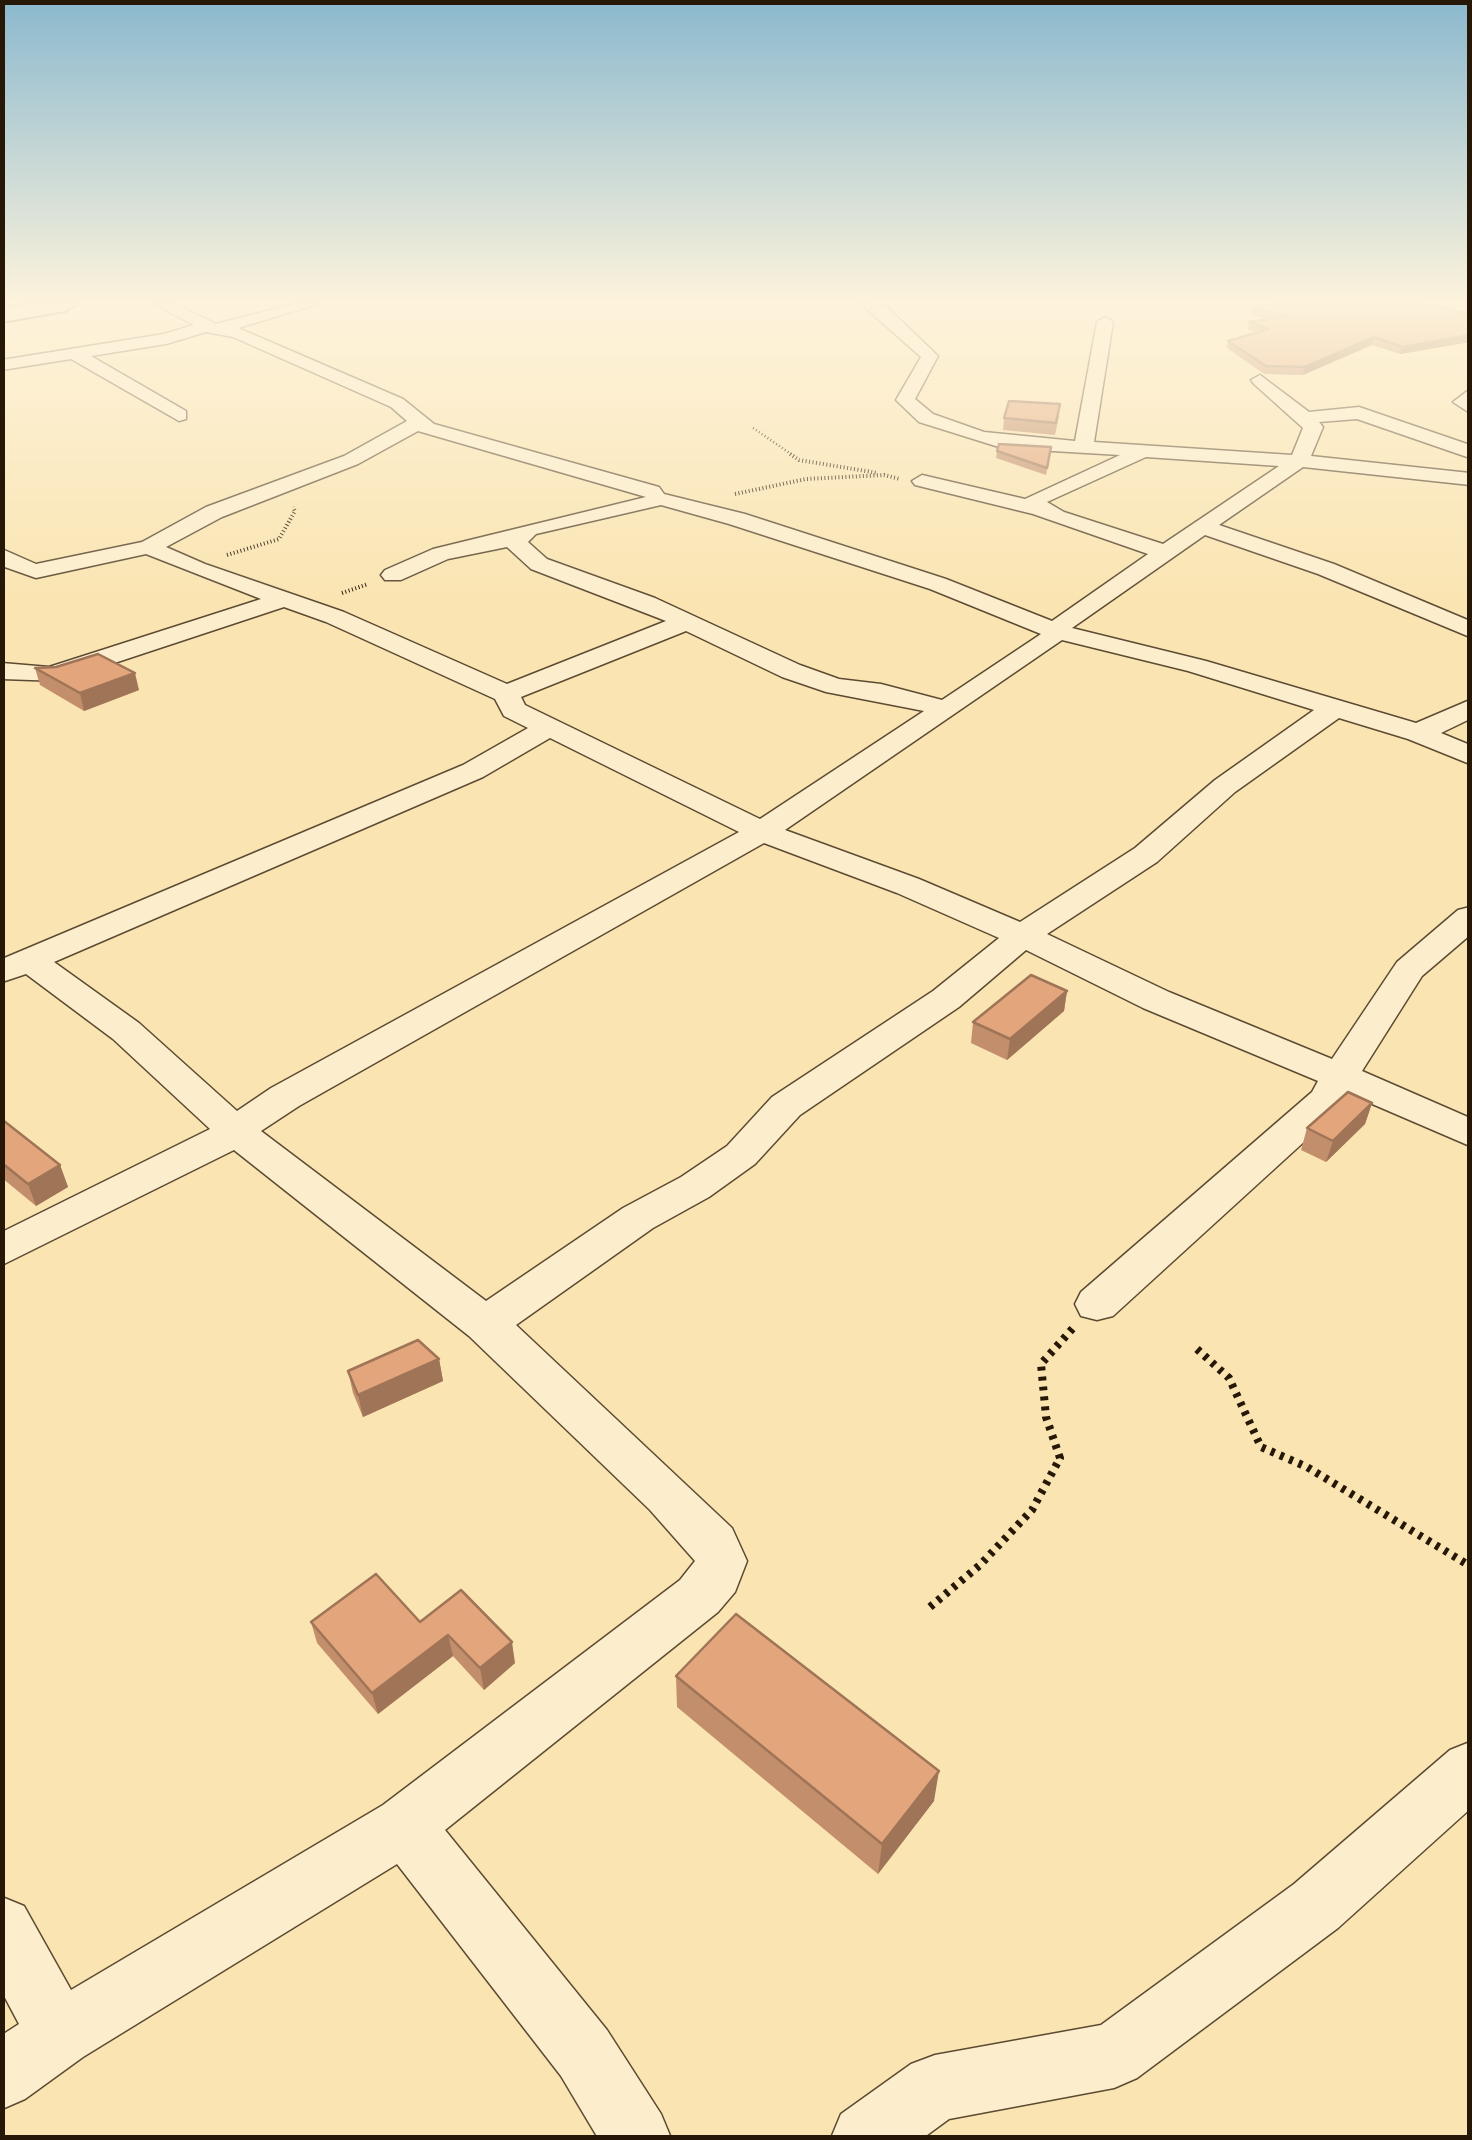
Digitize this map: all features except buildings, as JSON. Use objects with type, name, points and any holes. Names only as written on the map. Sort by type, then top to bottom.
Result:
[{"type":"street","points":[[161,404],[180,415]]},
{"type":"street","points":[[399,404],[418,423],[472,442],[652,490],[657,498]]},
{"type":"street","points":[[907,404],[948,427],[979,437],[1299,461],[1470,479]]},
{"type":"street","points":[[1083,447],[1092,404]]},
{"type":"street","points":[[2,1250],[118,1196],[337,1068],[762,832],[1048,641],[1064,620],[1299,461],[1313,428],[1288,404]]},
{"type":"street","points":[[1305,418],[1359,413],[1470,455]]},
{"type":"street","points":[[2,556],[36,572],[149,547],[214,512],[351,460],[418,423]]},
{"type":"street","points":[[1040,510],[1035,500],[1042,495],[1145,452]]},
{"type":"street","points":[[922,482],[1040,510],[1165,552]]},
{"type":"street","points":[[393,575],[441,554],[517,538],[529,530],[657,498],[690,504],[938,584],[1056,631],[1197,666],[1418,733],[1470,756]]},
{"type":"street","points":[[1202,527],[1326,569],[1470,630]]},
{"type":"street","points":[[517,538],[522,552],[539,564],[646,603],[820,681],[946,710]]},
{"type":"street","points":[[149,547],[292,602],[506,694],[514,710],[762,832],[1023,935],[1156,1000],[1470,1133]]},
{"type":"street","points":[[2,671],[51,675],[188,628],[292,602]]},
{"type":"street","points":[[506,694],[686,622]]},
{"type":"street","points":[[485,1324],[638,1218],[695,1187],[741,1154],[786,1106],[858,1052],[972,980],[1023,935],[1146,855],[1226,786],[1335,708]]},
{"type":"street","points":[[1418,733],[1470,708]]},
{"type":"street","points":[[15,966],[474,771],[548,728]]},
{"type":"street","points":[[1097,1304],[1326,1100],[1409,969],[1470,918]]},
{"type":"street","points":[[2,2076],[60,2034],[404,1826],[700,1596],[717,1576],[721,1561],[714,1544],[668,1496],[485,1324],[235,1131],[126,1032],[15,966]]},
{"type":"street","points":[[865,2138],[935,2088],[1114,2055],[1316,1906],[1470,1770]]},
{"type":"street","points":[[404,1826],[584,2053],[636,2138]]},
{"type":"street","points":[[2,1928],[60,2034]]},
{"type":"path","points":[[753,428],[799,460],[818,466],[868,469],[922,482]]},
{"type":"path","points":[[690,504],[708,497],[806,479],[884,475]]},
{"type":"path","points":[[198,569],[207,560],[271,542],[284,534],[296,511],[274,489]]},
{"type":"path","points":[[292,602],[393,575]]},
{"type":"path","points":[[930,1606],[980,1565],[1032,1510],[1060,1458],[1046,1416],[1041,1364],[1097,1304]]},
{"type":"path","points":[[1197,1349],[1229,1378],[1261,1448],[1307,1467],[1470,1566]]}]
